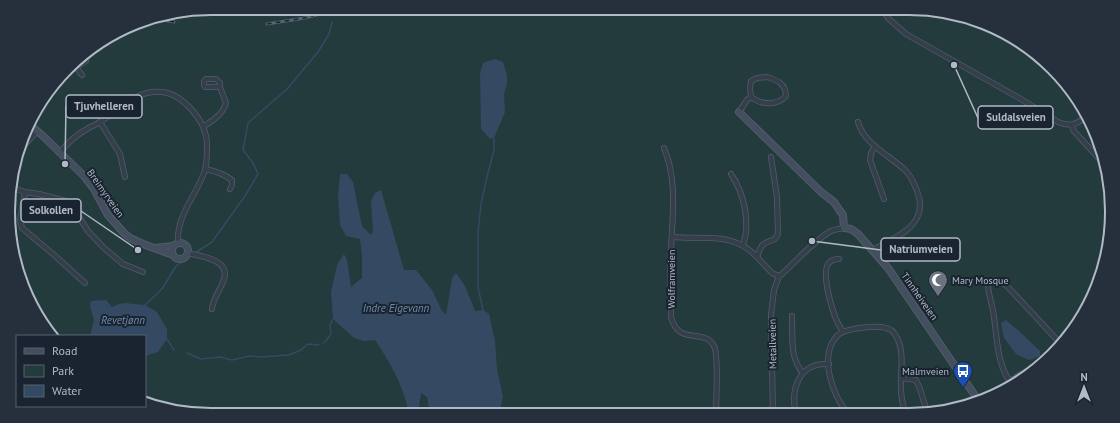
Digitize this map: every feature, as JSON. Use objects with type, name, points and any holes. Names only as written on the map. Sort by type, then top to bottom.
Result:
[{"type":"street","points":[[886,15],[906,34],[1019,98],[1058,122],[1072,124],[1080,122],[1082,119]]},
{"type":"street","points":[[77,69],[82,75]]},
{"type":"street","points":[[767,77],[778,81],[782,84],[786,92],[786,96],[783,99],[774,103],[763,103],[751,97],[751,81],[757,78],[767,77]]},
{"type":"street","points":[[204,126],[214,120],[226,105],[220,87]]},
{"type":"street","points":[[60,153],[66,144],[77,135],[100,122],[137,97],[156,91],[168,93],[177,97],[188,106],[204,126],[207,140],[205,169],[196,192],[182,217],[176,245],[172,251],[173,255],[180,259],[187,253],[187,249],[183,243],[176,245]]},
{"type":"street","points":[[751,97],[747,100],[739,112],[834,202],[843,215],[844,228],[835,229],[829,232],[779,276],[772,273],[757,257],[763,244],[776,239],[778,234],[777,197],[771,157]]},
{"type":"street","points":[[100,122],[120,154],[125,177]]},
{"type":"street","points":[[858,122],[862,133],[875,146],[908,173],[917,191],[920,206],[918,217],[912,226],[873,250]]},
{"type":"street","points":[[1072,124],[1073,130],[1097,156]]},
{"type":"street","name":"Breimyrveien","points":[[34,128],[90,183],[108,215],[124,233],[136,241],[173,255]]},
{"type":"street","points":[[28,142],[37,131]]},
{"type":"street","points":[[875,146],[871,153],[870,160],[884,199]]},
{"type":"street","name":"Wolframveien","points":[[664,148],[673,188],[674,218],[671,253],[671,317],[673,323],[680,332],[705,338],[714,346],[716,359],[716,408]]},
{"type":"street","points":[[205,169],[217,172],[232,180],[230,189]]},
{"type":"street","points":[[731,174],[736,183],[746,211],[746,231],[743,245]]},
{"type":"street","points":[[17,189],[66,201],[75,211],[88,231],[104,248],[123,264],[143,272]]},
{"type":"street","points":[[26,192],[20,220],[22,228],[85,283]]},
{"type":"street","name":"Tinnheiveien","points":[[844,228],[851,229],[858,234],[888,268],[976,396]]},
{"type":"street","name":"Wolframveien","points":[[672,237],[717,238],[731,240],[743,245],[757,257]]},
{"type":"street","name":"Breimyrveien","points":[[154,248],[176,245]]},
{"type":"street","points":[[187,253],[215,261],[222,266],[224,270],[224,279],[214,299],[212,309]]},
{"type":"street","points":[[839,259],[828,264],[826,274],[831,305],[838,325],[843,331]]},
{"type":"street","name":"Metallveien","points":[[773,408],[771,315],[774,290],[779,276]]},
{"type":"street","points":[[1010,380],[1005,374],[998,352],[994,316],[988,286],[991,281],[998,280],[1007,286],[1057,340]]},
{"type":"street","points":[[792,316],[794,357],[798,368],[803,373]]},
{"type":"street","points":[[845,408],[834,390],[830,376],[829,364],[831,344],[843,331],[879,327],[894,332],[897,337],[900,347],[901,396],[905,408]]},
{"type":"street","points":[[794,408],[794,395],[797,384],[803,373],[817,365],[829,364]]},
{"type":"street","points":[[901,378],[916,380],[926,407]]},
{"type":"green space","points":[[199,15],[921,15],[972,25],[1007,41],[1038,64],[1056,82],[1072,102],[1085,125],[1095,148],[1105,199],[1105,224],[1095,275],[1079,310],[1072,321],[1056,341],[1038,359],[1018,375],[995,388],[972,398],[921,408],[199,408],[148,398],[146,397],[146,335],[59,335],[48,321],[35,298],[25,275],[15,224],[15,199],[19,173],[25,148],[30,136],[41,113],[64,82],[82,64],[113,41],[148,25]]},
{"type":"water","points":[[495,59],[503,62],[507,75],[507,84],[504,94],[505,112],[494,138],[490,139],[481,129],[480,73],[483,63]]},
{"type":"water","name":"Indre Eigevann","points":[[340,174],[347,174],[353,182],[362,226],[371,235],[373,230],[371,201],[375,193],[381,190],[404,270],[416,270],[432,290],[442,311],[446,315],[452,278],[456,273],[465,286],[475,311],[483,310],[489,314],[495,341],[497,369],[503,397],[500,408],[429,408],[427,397],[421,393],[420,408],[408,408],[396,376],[375,340],[364,341],[354,338],[333,319],[331,292],[337,265],[344,254],[347,260],[351,287],[362,278],[360,239],[346,236],[340,225],[338,197]]},
{"type":"water","name":"Revetjønn","points":[[106,300],[112,307],[125,303],[145,305],[157,312],[167,329],[167,339],[158,352],[146,356],[146,335],[90,335],[94,320],[90,307],[91,301]]},
{"type":"water","points":[[1006,320],[1040,351],[1040,356],[1029,360],[1016,354],[1004,338],[1001,323]]},
{"type":"waterway","points":[[195,253],[212,242],[245,196],[258,174],[253,163],[243,150],[248,123],[287,89],[318,52],[329,34],[332,22]]},
{"type":"waterway","points":[[483,310],[478,287],[478,232],[481,204],[494,150],[494,138]]},
{"type":"waterway","points":[[145,305],[162,289],[176,266],[192,255]]},
{"type":"waterway","points":[[323,343],[331,334],[330,325],[333,319]]},
{"type":"waterway","points":[[59,335],[91,335]]},
{"type":"waterway","points":[[167,339],[174,350]]},
{"type":"waterway","points":[[187,353],[201,359],[220,357],[232,360],[249,356],[262,357],[289,355],[301,350],[308,344],[319,345]]},
{"type":"railway","points":[[267,24],[316,15]]},
{"type":"railway","points":[[166,21],[174,22]]},
{"type":"place","name":"Suldalsveien","points":[[954,65]]},
{"type":"place","name":"Tjuvhelleren","points":[[65,164]]},
{"type":"place","name":"Natriumveien","points":[[812,241]]},
{"type":"place","name":"Solkollen","points":[[138,250]]},
{"type":"place","name":"Mary Mosque","points":[[938,297]]},
{"type":"place","name":"Malmveien","points":[[963,388]]}]
